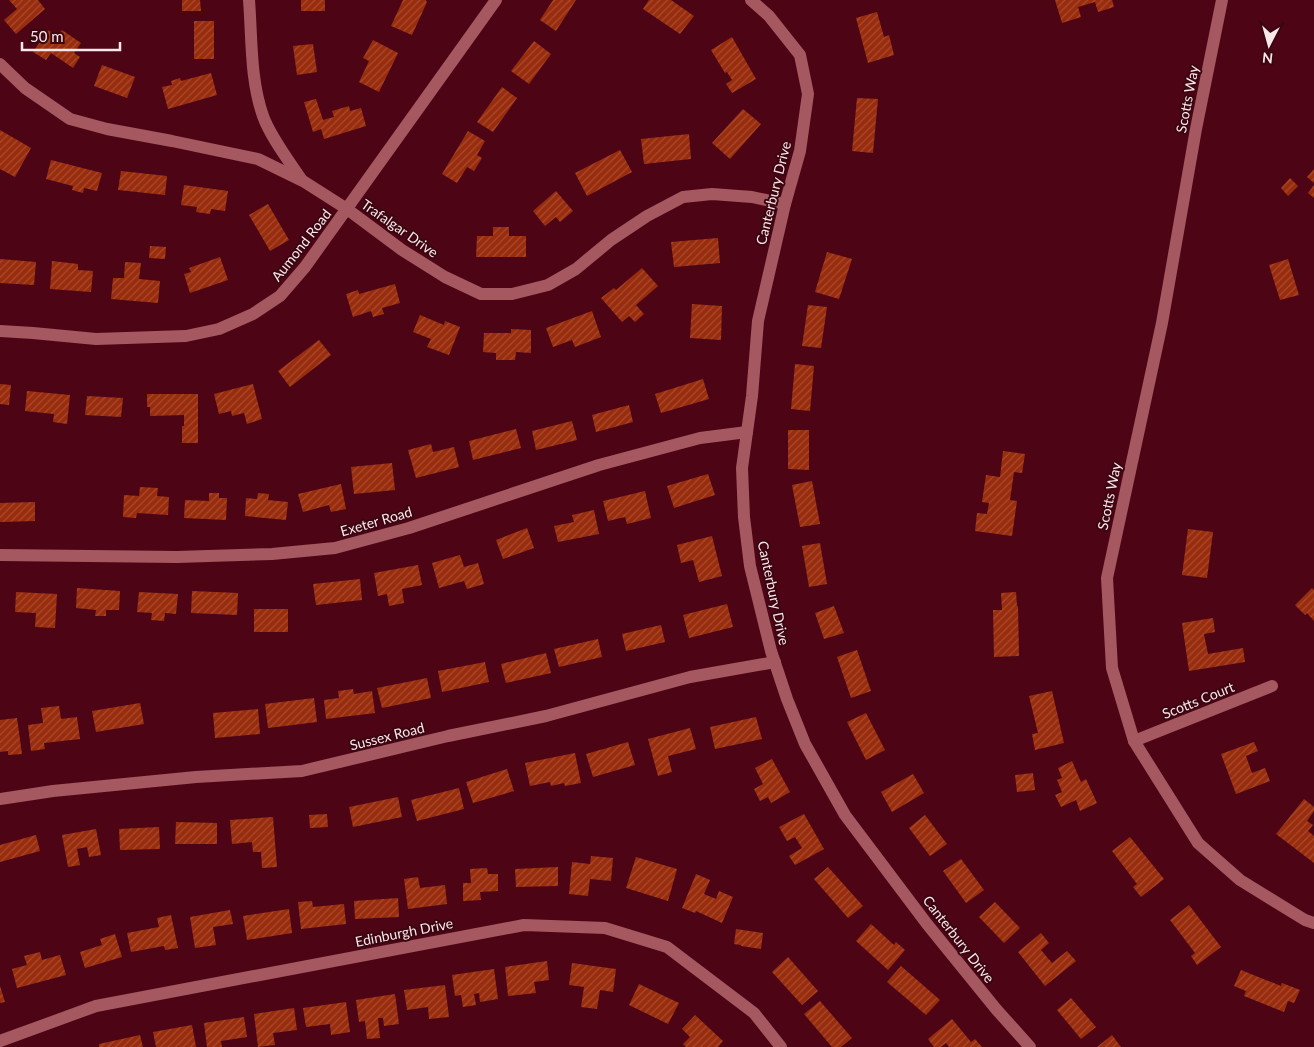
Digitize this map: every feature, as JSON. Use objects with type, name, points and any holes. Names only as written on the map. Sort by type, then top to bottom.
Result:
[{"type":"street","points":[[249,0],[255,89],[264,118],[281,149],[303,181]]},
{"type":"street","name":"Aumond Road","points":[[0,331],[96,339],[186,336],[219,329],[253,314],[280,296],[304,268],[496,0]]},
{"type":"street","name":"Canterbury Drive","points":[[751,0],[769,16],[800,55],[808,94],[800,151],[785,204],[758,322],[752,396],[742,468],[744,517],[750,566],[774,662],[805,744],[845,815],[927,924],[996,1009],[1030,1047]]},
{"type":"street","name":"Scotts Way","points":[[1222,0],[1196,129],[1162,323],[1107,578],[1112,668],[1134,741],[1198,843],[1240,880],[1305,920],[1314,923]]},
{"type":"street","name":"Trafalgar Drive","points":[[0,64],[24,88],[70,119],[107,129],[258,159],[303,181],[347,209],[402,250],[445,278],[481,294],[512,294],[548,285],[576,269],[611,240],[647,216],[683,198],[712,194],[752,197],[785,204]]},
{"type":"street","name":"Exeter Road","points":[[0,555],[177,557],[272,554],[335,548],[409,528],[599,465],[700,438],[747,432]]},
{"type":"street","name":"Sussex Road","points":[[0,799],[53,791],[196,777],[302,772],[448,736],[546,716],[690,677],[774,662]]},
{"type":"street","name":"Scotts Court","points":[[1134,741],[1272,686]]},
{"type":"street","name":"Edinburgh Drive","points":[[0,1041],[96,1006],[524,925],[605,928],[667,947],[754,1013],[781,1047]]},
{"type":"building","points":[[9,0],[38,0],[45,9],[16,34],[4,20],[17,9]]},
{"type":"building","points":[[182,0],[200,0],[201,11],[182,11]]},
{"type":"building","points":[[301,0],[325,0],[325,11],[301,11]]},
{"type":"building","points":[[403,0],[426,0],[427,2],[412,35],[391,26]]},
{"type":"building","points":[[553,0],[576,0],[556,31],[540,20]]},
{"type":"building","points":[[649,0],[671,0],[694,16],[680,34],[643,9]]},
{"type":"building","points":[[1055,0],[1112,0],[1114,7],[1098,12],[1095,2],[1078,7],[1081,17],[1062,23]]},
{"type":"building","points":[[877,12],[884,37],[889,35],[894,55],[868,63],[856,18]]},
{"type":"building","points":[[194,21],[214,21],[214,59],[194,59]]},
{"type":"building","points":[[48,30],[57,36],[62,30],[81,43],[74,53],[80,57],[73,68],[51,53],[46,60],[33,52]]},
{"type":"building","points":[[732,37],[756,79],[732,93],[726,84],[732,80],[727,72],[725,73],[711,50]]},
{"type":"building","points":[[373,40],[398,53],[379,92],[359,82],[369,61],[363,58]]},
{"type":"building","points":[[534,41],[551,54],[529,84],[511,71]]},
{"type":"building","points":[[313,44],[317,72],[297,75],[293,46]]},
{"type":"building","points":[[102,65],[135,77],[127,98],[94,86]]},
{"type":"building","points":[[211,73],[217,95],[168,109],[162,87],[172,85],[171,81],[180,78],[181,81]]},
{"type":"building","points":[[502,87],[517,98],[493,132],[477,122]]},
{"type":"building","points":[[857,98],[878,99],[873,153],[852,151]]},
{"type":"building","points":[[316,99],[323,120],[334,117],[332,111],[349,106],[350,111],[361,108],[366,126],[324,139],[321,129],[313,132],[304,102]]},
{"type":"building","points":[[743,109],[761,124],[730,159],[712,143]]},
{"type":"building","points":[[0,130],[31,148],[15,177],[0,169]]},
{"type":"building","points":[[468,131],[485,141],[477,155],[482,158],[474,171],[467,167],[457,183],[442,174]]},
{"type":"building","points":[[689,134],[691,159],[644,164],[641,139]]},
{"type":"building","points":[[620,150],[632,172],[587,196],[575,173]]},
{"type":"building","points":[[51,160],[102,173],[97,191],[84,188],[83,193],[72,190],[73,186],[46,179]]},
{"type":"building","points":[[1314,169],[1314,183],[1307,177]]},
{"type":"building","points":[[121,171],[167,176],[165,195],[118,190]]},
{"type":"building","points":[[1290,178],[1298,186],[1288,196],[1281,188]]},
{"type":"building","points":[[184,185],[228,191],[225,211],[211,209],[210,214],[196,212],[197,207],[181,205]]},
{"type":"building","points":[[1314,185],[1314,198],[1308,193]]},
{"type":"building","points":[[556,191],[573,211],[560,222],[556,217],[545,226],[533,211]]},
{"type":"building","points":[[268,204],[289,240],[270,251],[249,215]]},
{"type":"building","points":[[493,227],[509,227],[509,236],[526,236],[526,257],[476,257],[477,236],[493,236]]},
{"type":"building","points":[[718,238],[720,263],[674,267],[671,242]]},
{"type":"building","points":[[150,246],[166,247],[165,259],[149,258]]},
{"type":"building","points":[[827,252],[852,259],[839,299],[815,292]]},
{"type":"building","points":[[220,257],[228,280],[190,293],[184,274],[191,272],[189,268]]},
{"type":"building","points":[[0,259],[36,262],[34,285],[0,283]]},
{"type":"building","points":[[1288,259],[1299,295],[1280,300],[1269,265]]},
{"type":"building","points":[[52,261],[78,264],[78,270],[93,271],[91,292],[50,289]]},
{"type":"building","points":[[125,262],[141,263],[139,279],[160,281],[158,303],[111,299],[113,278],[124,278]]},
{"type":"building","points":[[642,268],[658,286],[636,305],[644,314],[635,322],[629,316],[622,322],[601,298],[614,288],[616,290]]},
{"type":"building","points":[[395,284],[400,303],[382,308],[384,314],[373,317],[371,311],[353,317],[346,294],[358,290],[359,294]]},
{"type":"building","points":[[692,304],[722,306],[721,340],[690,338]]},
{"type":"building","points":[[808,305],[827,307],[821,348],[802,346]]},
{"type":"building","points":[[592,311],[601,337],[575,347],[572,340],[553,347],[546,328]]},
{"type":"building","points":[[420,315],[444,325],[445,321],[460,327],[449,355],[427,347],[431,339],[413,332]]},
{"type":"building","points":[[511,329],[531,330],[531,353],[516,352],[515,360],[496,360],[496,353],[483,352],[484,333],[511,333]]},
{"type":"building","points":[[319,340],[331,355],[290,387],[278,371]]},
{"type":"building","points":[[795,364],[814,366],[810,411],[791,409]]},
{"type":"building","points":[[703,379],[709,399],[661,413],[655,394]]},
{"type":"building","points":[[0,384],[11,385],[9,405],[0,404]]},
{"type":"building","points":[[253,384],[262,419],[247,424],[244,413],[232,416],[231,411],[219,414],[214,394]]},
{"type":"building","points":[[27,391],[70,395],[67,424],[53,422],[54,414],[25,411]]},
{"type":"building","points":[[147,394],[198,394],[198,443],[182,443],[184,415],[150,416],[150,407],[147,407]]},
{"type":"building","points":[[87,396],[123,398],[121,417],[85,415]]},
{"type":"building","points":[[629,405],[633,422],[596,432],[592,415]]},
{"type":"building","points":[[572,421],[577,440],[536,450],[532,431]]},
{"type":"building","points":[[516,429],[521,448],[473,460],[469,441]]},
{"type":"building","points":[[788,430],[809,430],[809,470],[788,469]]},
{"type":"building","points":[[431,444],[433,452],[454,447],[459,467],[416,478],[408,450]]},
{"type":"building","points":[[1003,451],[1025,454],[1022,473],[1014,472],[1010,500],[1017,501],[1012,536],[975,531],[977,513],[987,514],[989,503],[982,502],[986,475],[1000,477]]},
{"type":"building","points":[[392,463],[395,490],[354,494],[351,467]]},
{"type":"building","points":[[708,474],[715,495],[674,508],[667,486]]},
{"type":"building","points":[[812,481],[820,524],[800,527],[792,485]]},
{"type":"building","points":[[341,484],[346,509],[331,512],[329,505],[303,512],[298,494]]},
{"type":"building","points":[[140,487],[158,488],[157,496],[169,497],[168,515],[137,513],[136,518],[123,517],[124,495],[139,496]]},
{"type":"building","points":[[645,491],[651,518],[627,524],[625,517],[608,521],[603,501]]},
{"type":"building","points":[[209,493],[219,493],[219,498],[227,498],[226,520],[184,518],[185,500],[209,501]]},
{"type":"building","points":[[258,493],[269,494],[268,500],[288,502],[286,520],[245,516],[246,498],[257,499]]},
{"type":"building","points":[[35,502],[35,521],[0,522],[0,503]]},
{"type":"building","points":[[594,510],[599,534],[558,542],[554,526],[574,522],[572,515]]},
{"type":"building","points":[[527,528],[534,548],[503,559],[496,540]]},
{"type":"building","points":[[1188,529],[1213,532],[1207,578],[1182,575]]},
{"type":"building","points":[[712,536],[722,576],[699,582],[693,560],[681,563],[677,545]]},
{"type":"building","points":[[820,543],[827,584],[809,587],[802,546]]},
{"type":"building","points":[[460,555],[464,567],[478,563],[484,584],[467,589],[464,581],[439,588],[432,563]]},
{"type":"building","points":[[418,565],[422,585],[402,589],[404,603],[389,606],[387,594],[378,596],[374,573]]},
{"type":"building","points":[[360,579],[362,600],[316,605],[313,584]]},
{"type":"building","points":[[77,588],[120,591],[119,610],[106,610],[106,616],[95,616],[96,610],[76,608]]},
{"type":"building","points":[[1312,588],[1314,590],[1314,621],[1307,613],[1305,615],[1295,605]]},
{"type":"building","points":[[192,591],[238,593],[237,615],[191,613]]},
{"type":"building","points":[[16,592],[57,594],[55,628],[35,627],[36,613],[15,612]]},
{"type":"building","points":[[139,592],[178,594],[176,614],[165,613],[164,621],[151,620],[152,613],[137,612]]},
{"type":"building","points":[[1016,592],[1019,656],[994,657],[993,610],[1002,610],[1001,593]]},
{"type":"building","points":[[727,604],[733,627],[689,638],[683,615]]},
{"type":"building","points":[[834,606],[844,633],[824,639],[815,613]]},
{"type":"building","points":[[254,609],[288,609],[288,632],[254,632]]},
{"type":"building","points":[[1213,618],[1215,632],[1204,634],[1208,654],[1243,648],[1245,662],[1189,671],[1182,623]]},
{"type":"building","points":[[661,625],[665,642],[626,651],[622,634]]},
{"type":"building","points":[[598,639],[602,657],[559,667],[554,649]]},
{"type":"building","points":[[857,650],[871,691],[851,698],[837,657]]},
{"type":"building","points":[[546,653],[551,673],[506,683],[501,664]]},
{"type":"building","points":[[485,662],[489,682],[442,692],[438,671]]},
{"type":"building","points":[[427,678],[431,698],[382,708],[377,688]]},
{"type":"building","points":[[353,689],[354,694],[372,691],[375,713],[326,719],[324,700],[339,698],[338,691]]},
{"type":"building","points":[[1052,691],[1064,743],[1035,750],[1032,734],[1038,733],[1029,696]]},
{"type":"building","points":[[314,698],[317,722],[268,728],[265,704]]},
{"type":"building","points":[[140,703],[144,724],[96,732],[92,711]]},
{"type":"building","points":[[59,706],[61,719],[77,717],[80,739],[44,743],[45,749],[31,751],[28,725],[43,723],[41,708]]},
{"type":"building","points":[[258,709],[260,734],[215,738],[213,713]]},
{"type":"building","points":[[866,713],[885,750],[866,760],[847,722]]},
{"type":"building","points":[[756,717],[762,739],[715,749],[710,727]]},
{"type":"building","points":[[17,718],[22,754],[8,755],[8,751],[0,752],[0,720]]},
{"type":"building","points":[[690,728],[696,749],[668,756],[672,772],[658,776],[648,739]]},
{"type":"building","points":[[628,742],[635,765],[593,777],[586,754]]},
{"type":"building","points":[[1254,742],[1258,751],[1246,756],[1252,773],[1265,768],[1270,781],[1236,794],[1221,754]]},
{"type":"building","points":[[575,753],[581,783],[565,786],[564,783],[551,786],[550,782],[530,786],[525,763]]},
{"type":"building","points":[[772,759],[790,792],[771,803],[768,797],[760,801],[754,789],[763,784],[755,768]]},
{"type":"building","points":[[1072,761],[1081,782],[1086,779],[1097,803],[1080,811],[1076,800],[1061,807],[1055,795],[1062,792],[1057,780],[1062,778],[1058,768]]},
{"type":"building","points":[[507,769],[514,791],[473,803],[466,782]]},
{"type":"building","points":[[1033,773],[1035,790],[1017,792],[1015,775]]},
{"type":"building","points":[[913,774],[924,793],[892,812],[881,792]]},
{"type":"building","points":[[459,788],[464,809],[417,821],[411,800]]},
{"type":"building","points":[[398,797],[402,817],[353,827],[349,807]]},
{"type":"building","points":[[1304,799],[1314,807],[1314,811],[1307,821],[1313,825],[1308,831],[1314,836],[1314,863],[1276,834]]},
{"type":"building","points":[[327,814],[328,827],[310,828],[309,815]]},
{"type":"building","points":[[804,814],[824,849],[795,865],[789,856],[802,848],[795,837],[787,841],[779,827]]},
{"type":"building","points":[[925,815],[947,844],[930,856],[909,828]]},
{"type":"building","points":[[273,817],[277,867],[262,868],[261,852],[253,852],[252,842],[232,844],[230,820]]},
{"type":"building","points":[[176,822],[217,823],[217,844],[175,844]]},
{"type":"building","points":[[159,827],[160,849],[120,850],[119,829]]},
{"type":"building","points":[[96,829],[101,855],[89,857],[87,847],[77,849],[80,865],[68,867],[62,835]]},
{"type":"building","points":[[36,835],[40,851],[0,862],[0,845]]},
{"type":"building","points":[[1130,837],[1164,879],[1141,897],[1133,887],[1137,884],[1112,851]]},
{"type":"building","points":[[591,856],[613,858],[611,881],[590,879],[588,896],[569,894],[572,862],[590,864]]},
{"type":"building","points":[[636,857],[677,869],[668,901],[626,888]]},
{"type":"building","points":[[961,859],[984,890],[966,903],[943,871]]},
{"type":"building","points":[[558,867],[558,886],[516,887],[515,869]]},
{"type":"building","points":[[828,867],[863,906],[848,918],[814,879]]},
{"type":"building","points":[[487,868],[488,874],[498,874],[498,891],[480,892],[481,900],[463,901],[463,883],[471,883],[470,869]]},
{"type":"building","points":[[696,874],[710,880],[704,894],[716,899],[719,891],[733,897],[722,923],[696,911],[695,913],[682,908]]},
{"type":"building","points":[[418,877],[420,888],[445,885],[447,904],[408,909],[404,879]]},
{"type":"building","points":[[398,898],[399,917],[355,919],[354,901]]},
{"type":"building","points":[[312,901],[313,907],[344,904],[346,924],[301,929],[298,902]]},
{"type":"building","points":[[995,902],[1020,928],[1004,943],[979,917]]},
{"type":"building","points":[[1189,905],[1221,947],[1197,965],[1191,956],[1195,953],[1170,920]]},
{"type":"building","points":[[289,909],[292,933],[247,940],[243,916]]},
{"type":"building","points":[[230,910],[233,924],[213,927],[216,945],[195,948],[190,917]]},
{"type":"building","points":[[171,915],[178,948],[165,950],[164,946],[131,952],[127,933],[159,927],[157,918]]},
{"type":"building","points":[[871,924],[894,945],[896,942],[905,950],[888,970],[856,941]]},
{"type":"building","points":[[736,929],[763,933],[761,949],[734,944]]},
{"type":"building","points":[[1041,933],[1049,943],[1041,950],[1052,963],[1067,951],[1076,961],[1045,986],[1018,952]]},
{"type":"building","points":[[115,934],[122,957],[85,968],[80,952],[102,945],[100,939]]},
{"type":"building","points":[[40,952],[42,960],[60,955],[66,975],[17,988],[12,969],[27,965],[24,956]]},
{"type":"building","points":[[788,957],[818,991],[802,1005],[772,972]]},
{"type":"building","points":[[547,961],[549,980],[534,982],[536,993],[508,996],[505,967]]},
{"type":"building","points":[[572,963],[616,969],[613,992],[600,990],[597,1009],[581,1007],[584,987],[569,985]]},
{"type":"building","points":[[901,966],[940,1000],[926,1015],[887,982]]},
{"type":"building","points":[[494,969],[498,999],[480,1002],[479,993],[474,994],[476,1005],[463,1007],[461,995],[455,996],[452,975]]},
{"type":"building","points":[[1241,970],[1281,986],[1282,983],[1300,990],[1294,1003],[1288,1001],[1284,1012],[1244,996],[1246,991],[1234,986]]},
{"type":"building","points":[[639,984],[679,1003],[668,1024],[629,1005]]},
{"type":"building","points":[[445,985],[449,1017],[429,1019],[428,1007],[407,1010],[404,990]]},
{"type":"building","points":[[0,986],[5,1002],[0,1003]]},
{"type":"building","points":[[395,994],[399,1024],[384,1026],[383,1018],[378,1018],[380,1038],[367,1039],[365,1021],[359,1022],[356,1000]]},
{"type":"building","points":[[1071,998],[1096,1027],[1081,1039],[1057,1010]]},
{"type":"building","points":[[820,1001],[852,1038],[841,1047],[832,1047],[804,1014]]},
{"type":"building","points":[[346,1002],[350,1032],[331,1035],[330,1024],[306,1027],[303,1008]]},
{"type":"building","points":[[294,1008],[297,1030],[273,1033],[275,1045],[258,1047],[254,1014]]},
{"type":"building","points":[[695,1015],[723,1041],[718,1047],[686,1047],[683,1044],[690,1037],[682,1029]]},
{"type":"building","points":[[244,1017],[247,1037],[221,1041],[222,1047],[207,1047],[204,1023]]},
{"type":"building","points":[[952,1019],[971,1042],[975,1039],[982,1047],[949,1047],[946,1043],[941,1047],[934,1047],[928,1039]]},
{"type":"building","points":[[192,1025],[196,1047],[156,1047],[153,1032]]},
{"type":"building","points":[[140,1035],[143,1047],[99,1047],[99,1044]]},
{"type":"building","points":[[1112,1035],[1121,1047],[1097,1047]]}]
